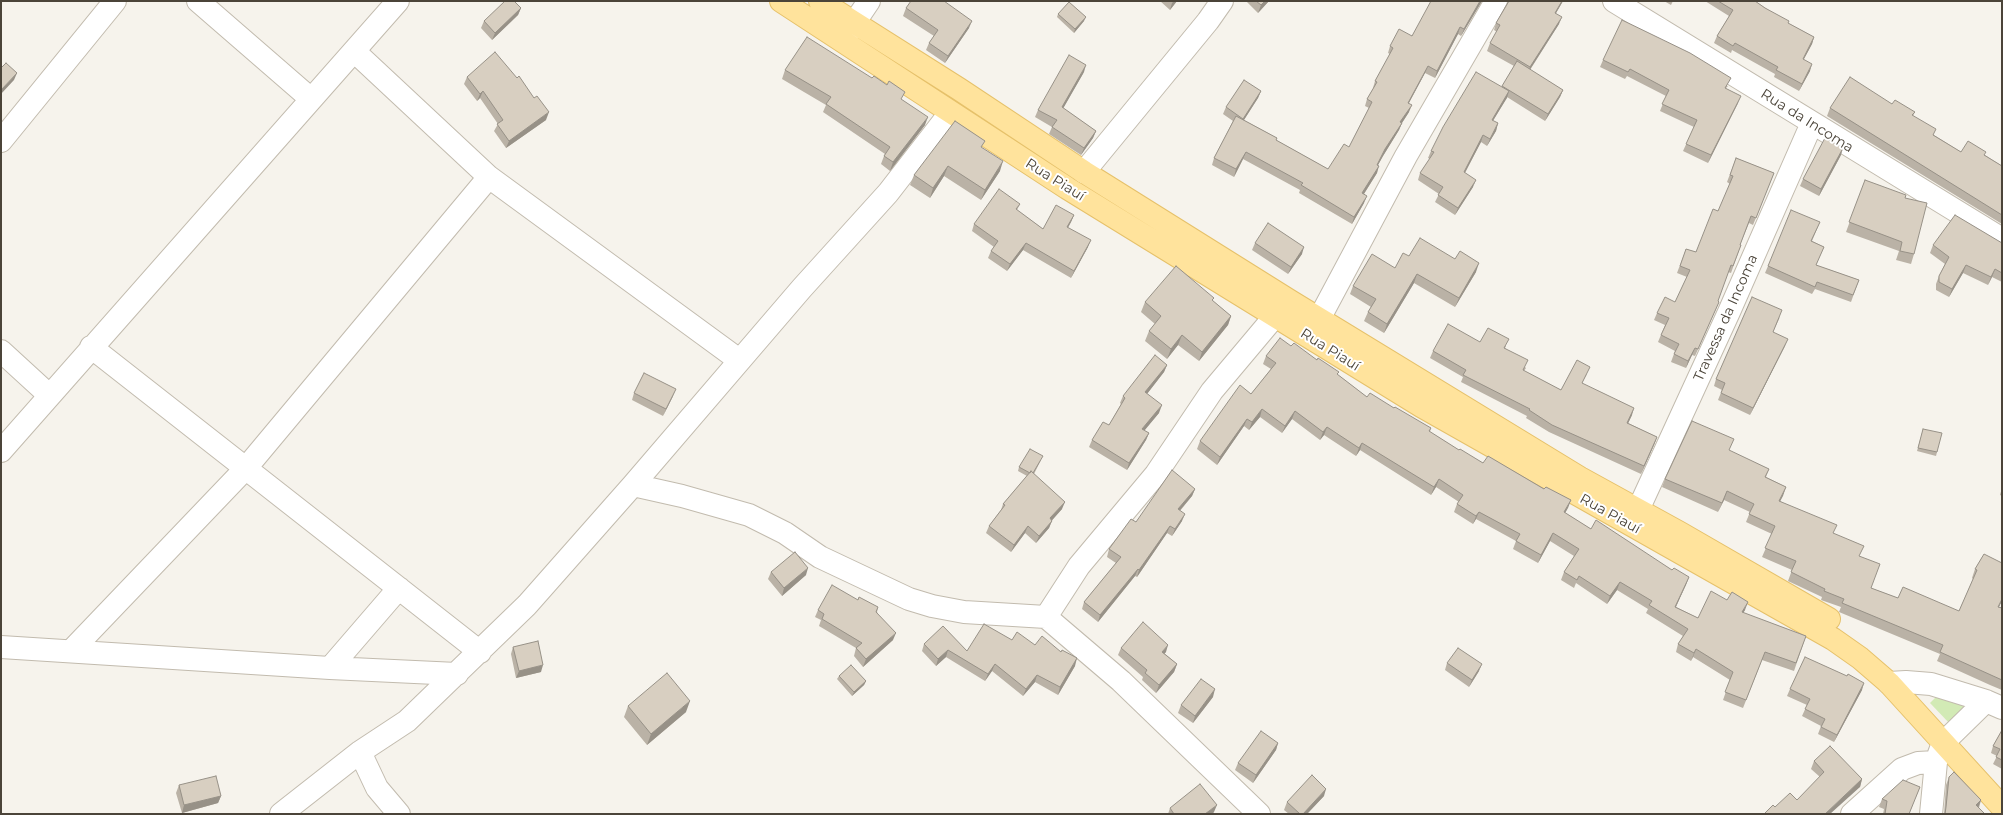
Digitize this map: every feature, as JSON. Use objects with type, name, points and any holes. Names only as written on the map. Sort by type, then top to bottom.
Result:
[{"type":"main road","name":"Rua Piauí","points":[[781,1],[950,113],[1067,188],[1421,406],[1629,525],[1797,617],[1898,682]]},
{"type":"main road","name":"Rua Piauí","points":[[820,1],[854,24],[959,89],[1084,172],[1319,319],[1580,478],[1700,544],[1843,628],[1878,655],[1898,682]]},
{"type":"main road","points":[[1898,682],[1942,747],[2002,807]]},
{"type":"main road","points":[[1942,747],[2002,797]]},
{"type":"street","points":[[1,141],[115,1]]},
{"type":"street","points":[[198,1],[311,99]]},
{"type":"street","points":[[1,451],[91,347],[398,1]]},
{"type":"street","points":[[842,42],[869,1]]},
{"type":"street","points":[[1084,172],[1184,50],[1222,1]]},
{"type":"street","points":[[1319,319],[1406,156],[1496,1]]},
{"type":"street","name":"Rua da Incoma","points":[[1614,1],[2002,239]]},
{"type":"street","points":[[354,51],[489,177],[739,360]]},
{"type":"street","points":[[281,814],[360,752],[407,722],[480,652],[551,580],[739,360],[888,193],[950,113]]},
{"type":"street","name":"Travessa da Incoma","points":[[1638,510],[1729,312],[1812,123]]},
{"type":"street","points":[[71,651],[246,468],[489,177]]},
{"type":"street","points":[[1046,617],[1079,566],[1156,474],[1212,391],[1275,316]]},
{"type":"street","points":[[91,347],[480,652]]},
{"type":"street","points":[[1,352],[49,395]]},
{"type":"street","points":[[633,485],[682,496],[749,515],[785,534],[820,557],[909,600],[964,612],[1046,617],[1121,681],[1259,814]]},
{"type":"street","points":[[330,668],[399,588]]},
{"type":"street","points":[[1,647],[330,668],[457,674]]},
{"type":"street","points":[[1898,682],[1931,684],[1994,704]]},
{"type":"street","points":[[1852,814],[1902,769],[1918,763],[1942,747],[1994,704]]},
{"type":"street","points":[[1931,814],[1942,747]]},
{"type":"street","points":[[360,752],[377,788],[399,814]]},
{"type":"green space","points":[[1940,693],[1965,706],[1951,725],[1930,703]]},
{"type":"building","points":[[505,1],[514,1],[521,8],[495,33],[484,21]]},
{"type":"building","points":[[911,1],[944,1],[972,21],[948,56],[929,43],[938,30],[906,8]]},
{"type":"building","points":[[1256,1],[1265,1],[1261,5]]},
{"type":"building","points":[[1431,1],[1480,1],[1464,29],[1460,27],[1437,71],[1428,66],[1408,103],[1412,105],[1400,122],[1402,123],[1385,149],[1377,165],[1379,166],[1362,193],[1367,196],[1354,217],[1301,185],[1303,183],[1246,152],[1236,169],[1214,158],[1236,116],[1277,138],[1276,140],[1328,169],[1344,144],[1349,147],[1372,102],[1367,99],[1393,48],[1390,46],[1399,29],[1412,36]]},
{"type":"building","points":[[1509,1],[1562,1],[1555,13],[1562,17],[1530,67],[1490,43],[1500,25],[1496,23]]},
{"type":"building","points":[[1718,1],[1755,1],[1789,21],[1788,23],[1814,37],[1803,59],[1812,64],[1802,84],[1776,70],[1778,67],[1735,43],[1733,46],[1717,36],[1733,10]]},
{"type":"building","points":[[1069,2],[1086,17],[1075,29],[1058,14]]},
{"type":"building","points":[[1622,20],[1690,53],[1731,78],[1725,88],[1741,96],[1711,155],[1686,144],[1697,120],[1662,104],[1669,90],[1630,69],[1628,72],[1603,60]]},
{"type":"building","points":[[807,37],[872,78],[874,76],[887,85],[889,81],[905,92],[901,99],[928,117],[893,162],[884,156],[890,147],[826,104],[831,97],[785,70]]},
{"type":"building","points":[[495,52],[517,78],[519,76],[534,98],[537,96],[549,112],[509,141],[497,124],[503,120],[483,91],[480,94],[467,77]]},
{"type":"building","points":[[1069,55],[1086,65],[1062,107],[1096,131],[1084,148],[1052,127],[1057,120],[1038,110]]},
{"type":"building","points":[[1517,61],[1563,90],[1548,114],[1502,86]]},
{"type":"building","points":[[6,63],[17,73],[1,90],[1,68]]},
{"type":"building","points":[[1476,72],[1509,91],[1492,120],[1498,123],[1490,139],[1483,135],[1464,172],[1476,180],[1458,208],[1438,195],[1443,187],[1420,173],[1434,152],[1431,151],[1443,127]]},
{"type":"building","points":[[1850,77],[1892,104],[1895,100],[1915,112],[1912,115],[1936,129],[1933,135],[1961,152],[1968,141],[1986,152],[1984,155],[2002,166],[2002,215],[1830,108]]},
{"type":"building","points":[[1244,80],[1261,91],[1243,119],[1226,107]]},
{"type":"building","points":[[955,121],[985,141],[981,147],[1003,161],[985,190],[948,166],[933,188],[914,175]]},
{"type":"building","points":[[1825,138],[1843,148],[1821,189],[1803,179]]},
{"type":"building","points":[[1736,158],[1774,173],[1756,218],[1751,216],[1733,266],[1731,265],[1718,301],[1719,302],[1698,349],[1695,348],[1688,361],[1674,354],[1679,344],[1661,335],[1669,318],[1657,313],[1665,297],[1675,302],[1690,270],[1680,266],[1686,249],[1696,252],[1713,209],[1718,211],[1733,176],[1730,175]]},
{"type":"building","points":[[1865,180],[1906,195],[1905,198],[1927,203],[1914,254],[1900,251],[1902,242],[1849,222]]},
{"type":"building","points":[[999,189],[1020,204],[1016,209],[1043,229],[1056,205],[1074,215],[1067,227],[1091,240],[1074,271],[1026,243],[1010,264],[991,251],[998,241],[974,224]]},
{"type":"building","points":[[1791,210],[1820,222],[1811,241],[1824,247],[1816,265],[1859,280],[1853,295],[1817,282],[1815,287],[1768,266]]},
{"type":"building","points":[[1955,215],[2002,243],[2002,273],[1995,269],[1991,277],[1966,265],[1952,289],[1939,282],[1939,276],[1949,257],[1933,245]]},
{"type":"building","points":[[1268,223],[1304,247],[1291,267],[1255,243]]},
{"type":"building","points":[[1420,238],[1455,259],[1460,251],[1479,263],[1459,298],[1417,274],[1387,324],[1368,312],[1376,299],[1353,286],[1372,254],[1395,268],[1403,253],[1409,256]]},
{"type":"building","points":[[1176,266],[1214,298],[1212,300],[1231,316],[1202,352],[1182,335],[1171,349],[1149,331],[1161,316],[1145,302]]},
{"type":"building","points":[[1752,297],[1782,310],[1773,332],[1788,339],[1753,408],[1721,393],[1725,383],[1716,379]]},
{"type":"building","points":[[1448,324],[1480,342],[1488,328],[1509,339],[1504,348],[1528,360],[1523,370],[1561,390],[1577,360],[1590,367],[1582,383],[1634,408],[1627,423],[1657,437],[1644,466],[1552,425],[1529,410],[1530,409],[1463,375],[1466,370],[1433,351]]},
{"type":"building","points":[[1280,338],[1291,346],[1294,343],[1317,360],[1318,358],[1339,372],[1337,374],[1367,397],[1370,393],[1394,408],[1395,407],[1431,428],[1429,431],[1459,450],[1460,449],[1483,463],[1488,456],[1544,489],[1546,487],[1571,500],[1564,512],[1591,529],[1596,520],[1672,570],[1674,568],[1689,577],[1675,607],[1698,618],[1711,591],[1727,600],[1732,592],[1748,602],[1742,612],[1806,636],[1796,663],[1765,652],[1746,700],[1725,692],[1733,672],[1696,649],[1694,653],[1678,644],[1688,629],[1649,605],[1652,601],[1620,582],[1610,596],[1579,576],[1577,580],[1564,572],[1579,549],[1553,533],[1541,555],[1516,541],[1520,534],[1479,512],[1476,516],[1457,504],[1463,495],[1439,479],[1434,487],[1362,443],[1359,448],[1327,427],[1323,432],[1295,411],[1285,426],[1262,409],[1252,422],[1247,419],[1220,457],[1200,441],[1240,385],[1251,394],[1276,363],[1266,356]]},
{"type":"building","points":[[1155,355],[1167,365],[1145,392],[1162,405],[1142,429],[1149,433],[1129,463],[1092,440],[1103,422],[1109,425],[1125,398],[1123,396]]},
{"type":"building","points":[[644,373],[676,389],[666,409],[634,393]]},
{"type":"building","points":[[1692,421],[1734,439],[1729,450],[1769,469],[1765,477],[1786,487],[1779,501],[1837,525],[1833,533],[1864,546],[1859,556],[1880,564],[1871,588],[1898,598],[1903,587],[1959,611],[1977,570],[1975,569],[1984,554],[2002,563],[2002,599],[1998,607],[2002,608],[2002,680],[1940,652],[1943,645],[1842,603],[1844,599],[1824,591],[1825,589],[1791,572],[1796,561],[1765,548],[1775,526],[1749,514],[1754,504],[1727,491],[1722,503],[1665,479]]},
{"type":"building","points":[[1923,429],[1942,433],[1937,452],[1918,448]]},
{"type":"building","points":[[1030,449],[1043,456],[1033,473],[1019,467]]},
{"type":"building","points":[[1172,470],[1195,489],[1178,509],[1185,514],[1175,529],[1170,526],[1139,570],[1138,569],[1100,615],[1084,602],[1121,557],[1109,549],[1131,519],[1136,522]]},
{"type":"building","points":[[1031,471],[1065,502],[1050,518],[1052,521],[1039,536],[1028,526],[1014,545],[989,526],[1005,505],[1003,504]]},
{"type":"building","points":[[795,552],[808,568],[784,588],[771,572]]},
{"type":"building","points":[[832,585],[858,600],[859,597],[878,607],[876,612],[896,633],[866,659],[856,648],[862,643],[822,619],[824,614],[818,610]]},
{"type":"building","points":[[1143,622],[1168,645],[1162,652],[1177,664],[1159,685],[1145,673],[1147,670],[1121,648]]},
{"type":"building","points":[[984,624],[1012,640],[1017,632],[1035,645],[1042,636],[1061,652],[1062,650],[1077,658],[1060,687],[1037,675],[1026,689],[995,664],[988,674],[948,650],[938,659],[924,644],[943,626],[967,651]]},
{"type":"building","points":[[538,641],[543,665],[519,671],[513,647]]},
{"type":"building","points":[[1458,648],[1482,664],[1472,680],[1447,663]]},
{"type":"building","points":[[1805,657],[1847,676],[1848,674],[1864,683],[1837,735],[1821,727],[1825,719],[1805,709],[1810,699],[1790,689]]},
{"type":"building","points":[[851,665],[866,681],[854,692],[839,676]]},
{"type":"building","points":[[667,673],[690,701],[651,734],[628,706]]},
{"type":"building","points":[[1201,679],[1215,689],[1195,716],[1181,705]]},
{"type":"building","points":[[2002,730],[2002,760],[1996,757],[2000,749],[1993,746]]},
{"type":"building","points":[[1261,731],[1278,743],[1256,775],[1238,763]]},
{"type":"building","points":[[1830,746],[1862,779],[1825,814],[1764,814],[1773,805],[1775,807],[1790,793],[1797,800],[1824,772],[1814,761]]},
{"type":"building","points":[[1954,772],[1981,800],[1976,805],[1985,814],[1945,814],[1949,777]]},
{"type":"building","points":[[1312,775],[1326,789],[1303,814],[1300,814],[1287,802]]},
{"type":"building","points":[[216,776],[221,796],[184,805],[179,785]]},
{"type":"building","points":[[1903,780],[1920,787],[1909,814],[1885,814],[1887,801],[1882,799]]},
{"type":"building","points":[[1200,784],[1217,805],[1205,814],[1174,814],[1170,808]]}]
